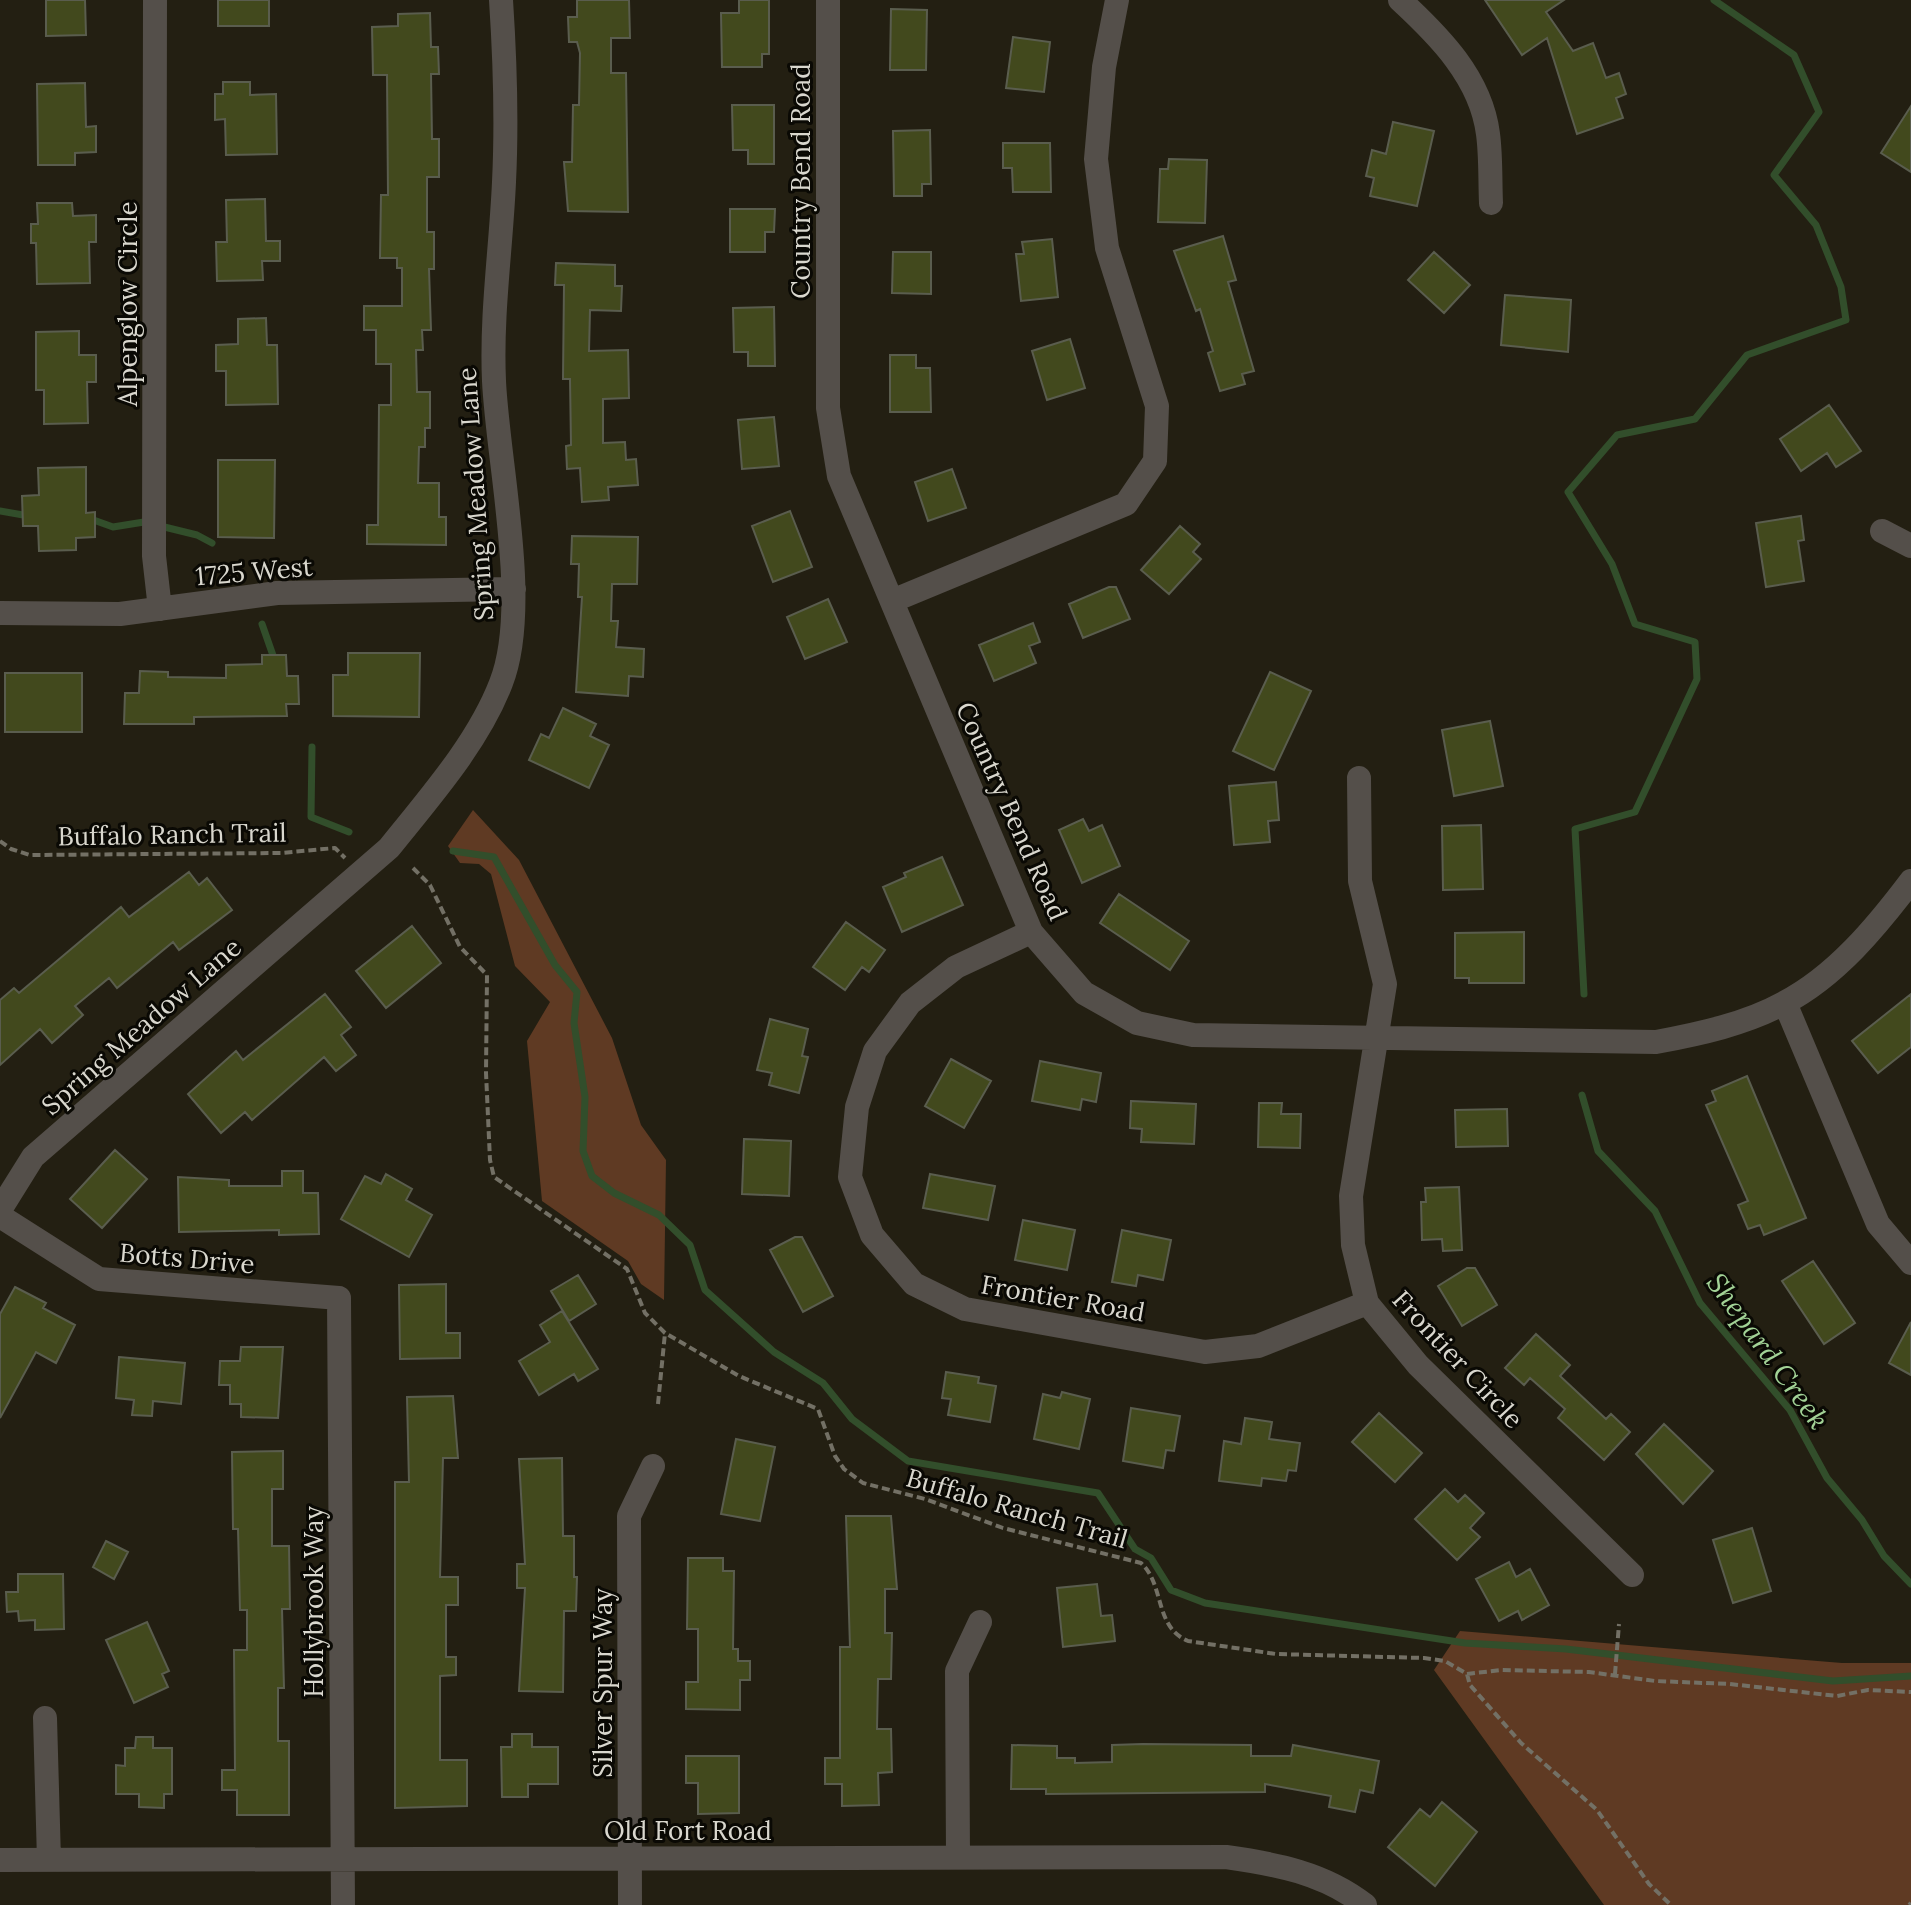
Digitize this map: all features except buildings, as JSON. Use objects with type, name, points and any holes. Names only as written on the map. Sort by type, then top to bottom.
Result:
[{"type":"street","name":"Alpenglow Circle","points":[[155,0],[154,556],[160,609]]},
{"type":"street","name":"Spring Meadow Lane","points":[[0,1210],[33,1157],[389,848],[434,793],[479,725],[502,682],[511,635],[514,589],[494,381],[494,300],[504,183],[505,61],[501,0]]},
{"type":"street","name":"Country Bend Road","points":[[828,0],[828,408],[839,476],[1031,932],[1084,993],[1137,1023],[1193,1035],[1656,1042],[1707,1032],[1785,1003],[1848,956],[1911,881]]},
{"type":"street","points":[[892,601],[1126,504],[1155,461],[1157,406],[1107,248],[1096,159],[1104,67],[1117,0]]},
{"type":"street","points":[[1400,0],[1437,35],[1470,78],[1488,131],[1491,203]]},
{"type":"street","points":[[1882,531],[1911,546]]},
{"type":"street","name":"1725 West","points":[[0,613],[120,614],[277,593],[514,589]]},
{"type":"street","name":"Frontier Circle","points":[[1359,778],[1360,881],[1385,984],[1379,1038],[1351,1196],[1353,1245],[1367,1303],[1418,1365],[1632,1575]]},
{"type":"street","name":"Frontier Road","points":[[1031,932],[956,967],[910,1003],[875,1051],[861,1093],[850,1177],[872,1235],[914,1284],[965,1309],[1205,1352],[1258,1346],[1367,1303]]},
{"type":"street","points":[[1785,1003],[1878,1224],[1911,1263]]},
{"type":"street","name":"Botts Drive","points":[[0,1216],[99,1279],[339,1298]]},
{"type":"street","name":"Hollybrook Way","points":[[339,1298],[343,1905]]},
{"type":"street","name":"Silver Spur Way","points":[[630,1905],[629,1516],[653,1466]]},
{"type":"street","points":[[958,1857],[957,1671],[980,1622]]},
{"type":"street","points":[[45,1718],[49,1860]]},
{"type":"street","name":"Old Fort Road","points":[[0,1860],[1226,1857],[1281,1864],[1327,1881],[1365,1905]]},
{"type":"path","name":"Buffalo Ranch Trail","points":[[0,841],[11,849],[30,855],[281,853],[335,848],[344,857]]},
{"type":"path","name":"Buffalo Ranch Trail","points":[[413,868],[430,885],[460,947],[487,975],[486,1073],[490,1160],[494,1177],[627,1269],[645,1313],[665,1333],[739,1376],[818,1409],[835,1456],[844,1469],[863,1483],[925,1499],[1003,1528],[1141,1563],[1153,1583],[1166,1621],[1178,1637],[1202,1645],[1276,1654],[1424,1658],[1445,1661],[1467,1674],[1501,1670],[1615,1674],[1655,1681],[1730,1684],[1837,1696],[1868,1690],[1911,1692]]},
{"type":"path","points":[[658,1404],[665,1333]]},
{"type":"path","points":[[1615,1674],[1619,1624]]},
{"type":"path","points":[[1467,1674],[1470,1685],[1521,1743],[1597,1810],[1640,1873],[1671,1905]]},
{"type":"shaded area","points":[[473,810],[519,860],[612,1038],[641,1125],[666,1160],[664,1300],[641,1284],[628,1261],[542,1201],[527,1041],[550,1002],[515,966],[491,874],[479,864],[460,863],[448,846]]},
{"type":"shaded area","points":[[1460,1631],[1842,1663],[1911,1663],[1911,1905],[1604,1905],[1434,1670]]},
{"type":"waterway","name":"Shepard Creek","points":[[1584,994],[1575,829],[1635,812],[1697,679],[1695,642],[1635,624],[1612,564],[1568,492],[1617,435],[1695,419],[1747,355],[1846,320],[1841,287],[1816,225],[1774,175],[1819,112],[1794,55],[1714,0]]},
{"type":"waterway","points":[[0,511],[29,516]]},
{"type":"waterway","points":[[88,518],[113,527],[144,522],[197,535],[212,543]]},
{"type":"waterway","points":[[262,624],[276,664]]},
{"type":"waterway","points":[[312,747],[311,817],[349,832]]},
{"type":"waterway","points":[[453,851],[494,857],[555,965],[577,992],[574,1023],[585,1097],[583,1151],[592,1176],[614,1193],[659,1215],[690,1245],[705,1290],[774,1352],[823,1383],[852,1419],[908,1461],[1098,1493],[1135,1549],[1151,1558],[1171,1590],[1205,1603],[1465,1643],[1566,1649],[1833,1681],[1911,1676]]},
{"type":"waterway","name":"Shepard Creek","points":[[1582,1095],[1598,1151],[1655,1211],[1700,1303],[1790,1410],[1827,1478],[1862,1520],[1884,1556],[1911,1584]]}]
